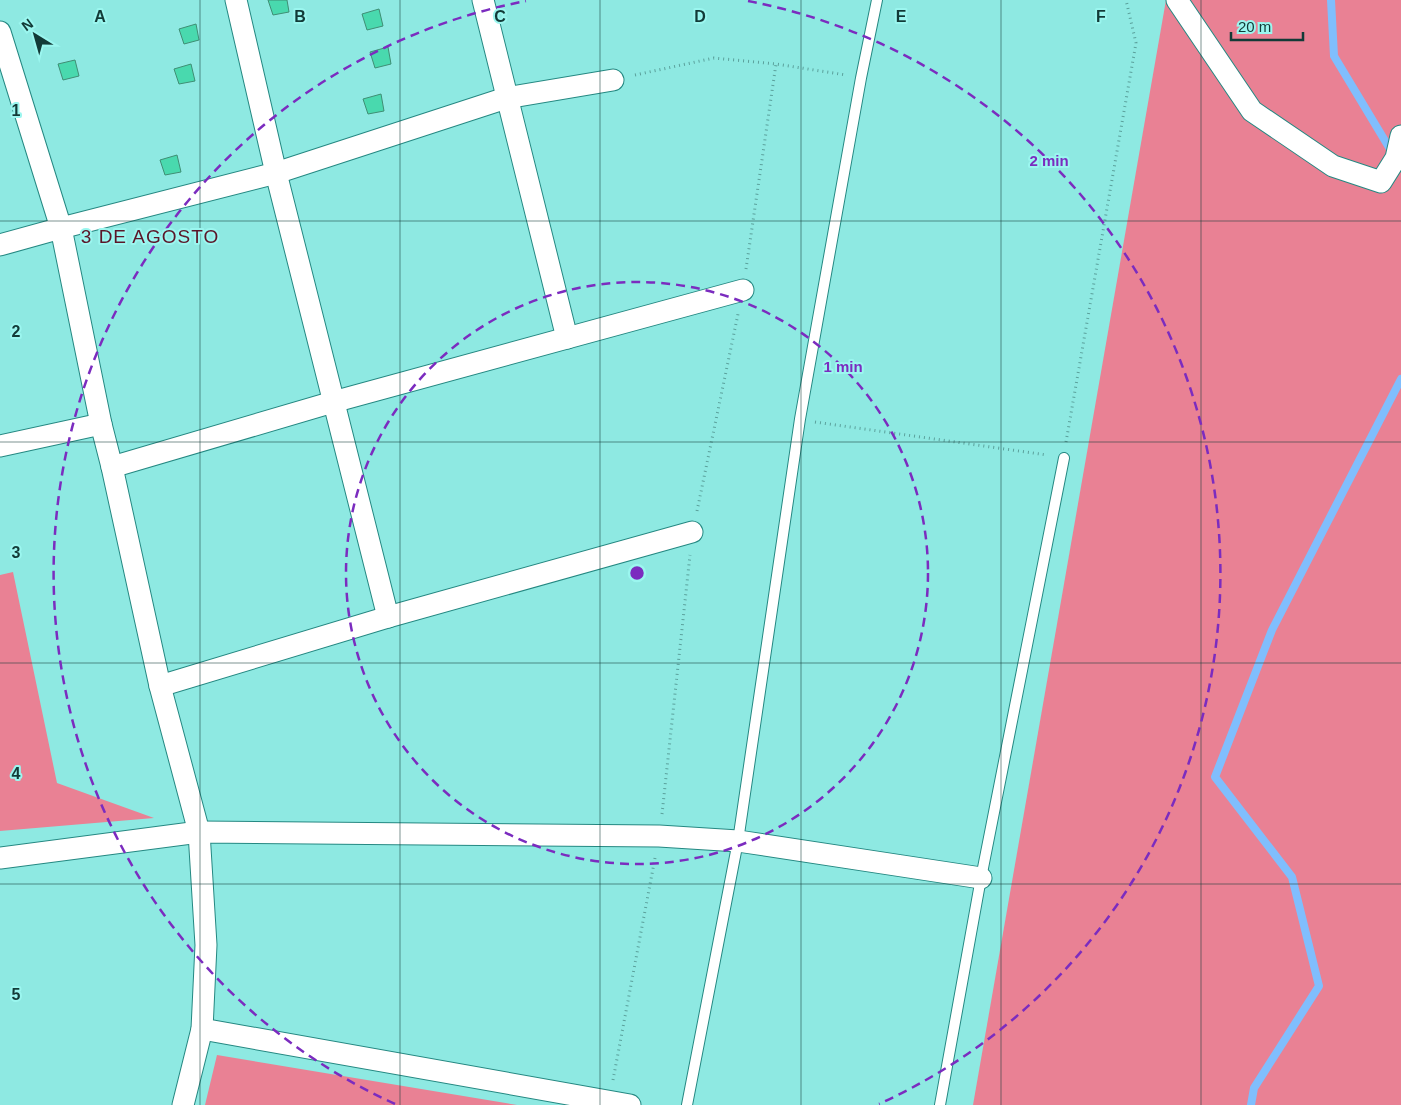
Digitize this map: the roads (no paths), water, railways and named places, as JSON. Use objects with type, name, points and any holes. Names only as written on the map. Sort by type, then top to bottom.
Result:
[{"type":"street","points":[[236,0],[276,172],[388,618]]},
{"type":"street","points":[[482,0],[567,338]]},
{"type":"street","points":[[1177,0],[1252,111],[1333,166],[1381,182],[1396,158],[1401,136]]},
{"type":"street","points":[[0,32],[61,228],[101,424],[160,686],[198,832],[206,945],[202,1029],[183,1105]]},
{"type":"street","points":[[0,245],[276,172],[506,98],[613,80]]},
{"type":"street","points":[[112,467],[333,402],[743,290]]},
{"type":"street","points":[[0,446],[101,424]]},
{"type":"street","points":[[160,686],[388,618],[692,532]]},
{"type":"street","points":[[0,858],[198,832],[659,836],[738,841],[981,878]]},
{"type":"street","points":[[202,1029],[630,1105]]},
{"type":"lane","points":[[687,1105],[738,841],[800,420],[861,78],[877,0]]},
{"type":"lane","points":[[940,1105],[981,878],[1064,458]]},
{"type":"waterway","points":[[1331,0],[1334,56],[1393,154]]},
{"type":"waterway","points":[[1251,1105],[1254,1088],[1319,986],[1292,877],[1215,777],[1272,630],[1401,379]]},
{"type":"district","name":"3 DE AGOSTO","points":[[150,236]]}]
